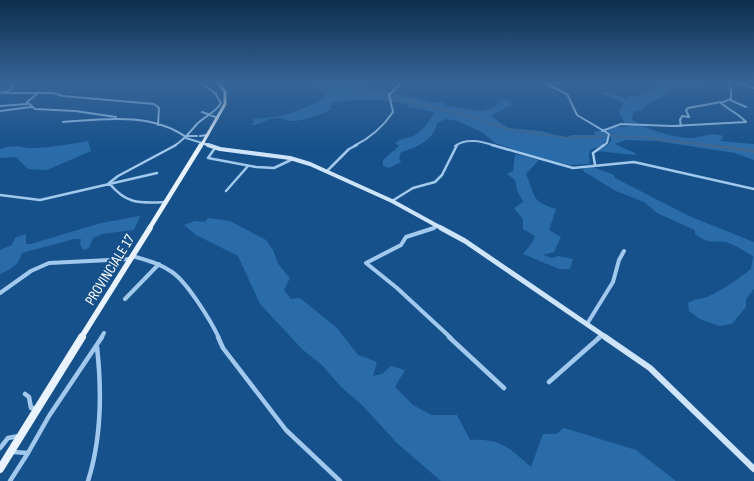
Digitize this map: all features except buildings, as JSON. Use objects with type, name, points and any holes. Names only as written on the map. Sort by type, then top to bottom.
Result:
[{"type":"main road","name":"PROVINCIALE 17","points":[[0,469],[39,409],[218,118],[224,104]]},
{"type":"street","points":[[0,106],[21,104]]},
{"type":"street","points":[[28,104],[32,107]]},
{"type":"street","points":[[155,104],[159,108],[158,125]]},
{"type":"street","points":[[109,183],[186,137],[198,123],[217,110],[219,104]]},
{"type":"street","points":[[327,171],[349,150],[366,140],[388,121],[393,112],[391,104]]},
{"type":"street","points":[[572,104],[577,115],[609,134],[606,144],[592,153],[595,165]]},
{"type":"street","points":[[680,126],[682,116],[689,116],[686,110],[688,108],[708,104]]},
{"type":"street","points":[[602,131],[621,124],[680,126],[746,122],[741,116],[730,111],[724,104]]},
{"type":"street","points":[[742,104],[746,106]]},
{"type":"street","points":[[0,111],[32,107],[75,111],[158,125],[176,130],[186,137],[215,148],[293,159],[327,171],[392,201],[440,226],[650,368],[754,470]]},
{"type":"street","points":[[202,112],[218,118]]},
{"type":"street","points":[[63,122],[121,118]]},
{"type":"street","points":[[186,137],[207,135]]},
{"type":"street","points":[[392,201],[409,190],[437,180],[447,167],[455,144],[463,140],[482,142],[573,168],[634,162],[754,189]]},
{"type":"street","points":[[215,148],[207,157],[248,166],[274,168],[293,159]]},
{"type":"street","points":[[226,191],[248,166]]},
{"type":"street","points":[[0,195],[40,200],[157,173]]},
{"type":"street","points":[[109,183],[121,197],[132,203],[166,202]]},
{"type":"street","points":[[440,226],[406,236],[401,245],[366,263],[396,288],[504,388]]},
{"type":"street","points":[[587,324],[616,276],[617,263],[624,251]]},
{"type":"street","points":[[0,293],[31,271],[49,263],[131,258],[159,264],[174,273],[192,294],[212,323],[223,348],[286,430],[340,481]]},
{"type":"street","points":[[124,299],[159,264]]},
{"type":"street","points":[[10,481],[104,333]]},
{"type":"street","points":[[549,382],[602,335]]},
{"type":"street","points":[[88,481],[98,446],[100,370],[97,346]]},
{"type":"street","points":[[25,394],[28,397],[31,408],[39,409]]},
{"type":"street","points":[[0,448],[8,438],[22,436]]},
{"type":"street","points":[[11,451],[28,453]]},
{"type":"shaded area","points":[[312,104],[331,104],[330,107],[332,109],[306,119],[290,121],[275,118],[252,125],[254,118],[289,114]]},
{"type":"shaded area","points":[[407,104],[446,104],[445,106],[480,111],[491,109],[496,104],[511,104],[491,116],[508,128],[542,131],[566,138],[571,135],[595,135],[594,132],[600,131],[608,134],[608,140],[603,145],[590,150],[590,164],[570,165],[523,153],[495,143],[483,133],[458,121],[446,119],[437,123],[432,134],[424,142],[401,152],[399,158],[401,162],[389,168],[383,166],[383,160],[399,146],[395,143],[420,132],[434,112],[408,107]]},
{"type":"shaded area","points":[[622,104],[647,104],[643,110],[634,111],[632,119],[650,129],[676,136],[690,138],[709,134],[724,136],[720,141],[754,144],[754,160],[735,153],[656,141],[626,140],[615,144],[636,155],[596,151],[611,141],[611,134],[606,130],[616,127],[630,127],[622,124],[625,123],[619,113]]},
{"type":"shaded area","points":[[88,141],[91,151],[47,170],[28,169],[16,157],[0,158],[0,149],[6,147],[42,148]]},
{"type":"shaded area","points":[[515,154],[539,160],[526,174],[535,197],[542,204],[556,209],[549,230],[561,237],[554,252],[543,255],[552,258],[558,256],[573,259],[570,269],[559,269],[523,254],[535,236],[523,229],[523,219],[514,208],[523,202],[517,190],[515,180],[507,174],[513,171]]},
{"type":"shaded area","points":[[593,167],[614,175],[615,178],[689,216],[754,242],[754,289],[746,299],[746,307],[732,324],[719,326],[700,319],[689,311],[688,303],[707,297],[724,288],[751,269],[753,256],[729,243],[704,240],[695,234],[695,230],[657,213],[644,202],[616,191],[583,171],[584,168]]},
{"type":"shaded area","points":[[140,216],[134,230],[102,234],[93,238],[89,248],[83,250],[80,244],[81,239],[74,239],[22,253],[19,261],[14,266],[0,274],[0,250],[12,245],[15,238],[26,234],[26,244],[31,244],[101,223]]},
{"type":"shaded area","points":[[208,218],[230,221],[266,240],[273,250],[278,264],[290,278],[284,290],[291,299],[300,298],[338,329],[358,355],[377,362],[373,376],[382,374],[391,366],[405,370],[395,387],[413,405],[431,415],[457,415],[470,440],[490,441],[504,446],[517,454],[531,467],[543,434],[556,434],[564,428],[636,450],[676,481],[441,481],[398,444],[362,405],[341,387],[322,365],[303,350],[260,304],[238,256],[196,235],[184,225],[195,221],[205,222]]},
{"type":"waterway","points":[[419,104],[462,114],[511,130],[569,138],[606,136]]},
{"type":"waterway","points":[[611,136],[641,137],[754,151]]}]
